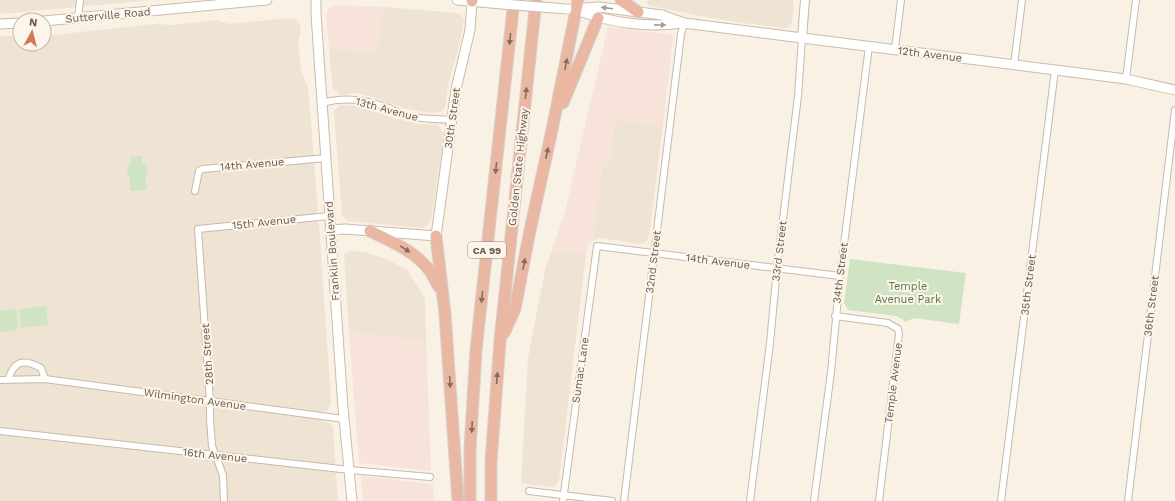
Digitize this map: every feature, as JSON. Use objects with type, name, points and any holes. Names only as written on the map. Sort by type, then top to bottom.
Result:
[{"type":"highway","name":"Golden State Highway","points":[[470,501],[470,450],[476,350],[514,0]]},
{"type":"highway","name":"Golden State Highway","points":[[491,501],[491,462],[500,340],[536,0]]},
{"type":"highway","points":[[621,0],[638,12]]},
{"type":"highway","points":[[500,340],[515,309],[529,235],[552,130],[574,6]]},
{"type":"highway","points":[[552,130],[598,18]]},
{"type":"highway","points":[[370,231],[405,248],[418,258],[430,272],[442,293]]},
{"type":"highway","points":[[436,236],[445,314],[458,501]]},
{"type":"main road","name":"Sutterville Road","points":[[52,20],[268,0]]},
{"type":"main road","name":"Franklin Boulevard","points":[[316,0],[330,230],[344,418],[352,501]]},
{"type":"main road","name":"12th Avenue","points":[[457,0],[599,7],[662,15],[684,23],[1126,79],[1175,90]]},
{"type":"main road","name":"30th Street","points":[[436,236],[456,89],[470,30],[472,1]]},
{"type":"main road","name":"12th Avenue","points":[[574,6],[598,18],[662,26],[684,23]]},
{"type":"main road","points":[[0,24],[12,23]]},
{"type":"main road","points":[[330,230],[345,229],[436,236]]},
{"type":"street","points":[[78,18],[80,0]]},
{"type":"street","name":"33rd Street","points":[[750,501],[770,343],[777,268],[798,96],[805,0]]},
{"type":"street","points":[[895,49],[901,0]]},
{"type":"street","points":[[1014,65],[1022,0]]},
{"type":"street","points":[[1126,79],[1136,0]]},
{"type":"street","name":"32nd Street","points":[[624,501],[681,34],[684,23]]},
{"type":"street","name":"34th Street","points":[[814,501],[831,372],[835,316],[869,46]]},
{"type":"street","name":"35th Street","points":[[1001,501],[1055,70]]},
{"type":"street","name":"13th Avenue","points":[[322,102],[335,99],[352,99],[371,102],[391,109],[402,115],[419,118],[452,120]]},
{"type":"street","name":"36th Street","points":[[1128,501],[1175,110]]},
{"type":"street","name":"14th Avenue","points":[[195,191],[199,171],[203,169],[326,158]]},
{"type":"street","name":"15th Avenue","points":[[198,229],[329,216]]},
{"type":"street","name":"28th Street","points":[[198,229],[212,446],[223,474],[224,501]]},
{"type":"street","name":"14th Avenue","points":[[597,246],[840,276]]},
{"type":"street","name":"Sumac Lane","points":[[563,498],[597,246]]},
{"type":"street","name":"Temple Avenue","points":[[835,316],[888,323],[898,329],[899,334],[879,501]]},
{"type":"street","points":[[8,380],[16,365],[23,362],[32,363],[41,368],[45,379]]},
{"type":"street","name":"Wilmington Avenue","points":[[0,380],[45,379],[210,402],[344,418]]},
{"type":"street","name":"16th Avenue","points":[[0,431],[350,470],[430,477]]},
{"type":"street","points":[[529,491],[563,498],[612,501]]},
{"type":"shaded area","points":[[0,0],[154,0],[12,12],[0,14]]},
{"type":"shaded area","points":[[648,0],[794,0],[792,21],[790,26],[785,28],[706,17],[647,5]]},
{"type":"shaded area","points":[[337,5],[383,7],[377,52],[329,49],[326,14],[330,7]]},
{"type":"shaded area","points":[[383,7],[458,13],[464,19],[460,43],[449,80],[445,107],[441,112],[429,113],[407,109],[356,93],[340,95],[333,89],[329,49],[377,52]]},
{"type":"shaded area","points":[[289,18],[295,19],[299,23],[301,29],[298,42],[301,71],[308,87],[318,210],[316,213],[316,221],[319,224],[331,402],[328,410],[324,411],[324,421],[332,425],[333,429],[338,501],[0,501],[0,36],[12,36],[12,52],[52,52],[52,35],[154,24],[173,25],[217,20],[229,24]]},
{"type":"shaded area","points":[[608,27],[669,34],[673,36],[663,125],[615,121],[610,164],[603,163],[592,241],[587,246],[586,254],[552,250],[565,212]]},
{"type":"shaded area","points":[[340,105],[358,106],[397,119],[418,124],[438,125],[444,134],[431,221],[424,228],[347,221],[342,214],[334,111]]},
{"type":"shaded area","points":[[615,120],[663,125],[649,237],[646,242],[640,244],[600,238],[592,241],[603,163],[610,164]]},
{"type":"shaded area","points":[[552,250],[586,254],[559,480],[555,486],[550,487],[521,483],[528,358],[545,270]]},
{"type":"shaded area","points":[[351,251],[365,252],[386,259],[407,270],[425,298],[426,341],[349,332],[344,254]]},
{"type":"shaded area","points":[[349,332],[426,341],[431,471],[359,463]]},
{"type":"shaded area","points":[[361,476],[433,484],[434,501],[363,501]]},
{"type":"green space","points":[[142,156],[142,162],[147,166],[147,175],[145,177],[147,190],[130,191],[130,178],[128,176],[127,167],[131,163],[130,157]]},
{"type":"green space","name":"Temple Avenue Park","points":[[850,259],[966,273],[959,324],[914,318],[905,322],[896,316],[848,310],[844,303]]},
{"type":"green space","points":[[46,306],[48,325],[21,328],[19,309]]},
{"type":"green space","points":[[17,309],[18,328],[16,328],[16,330],[0,332],[0,311]]}]
